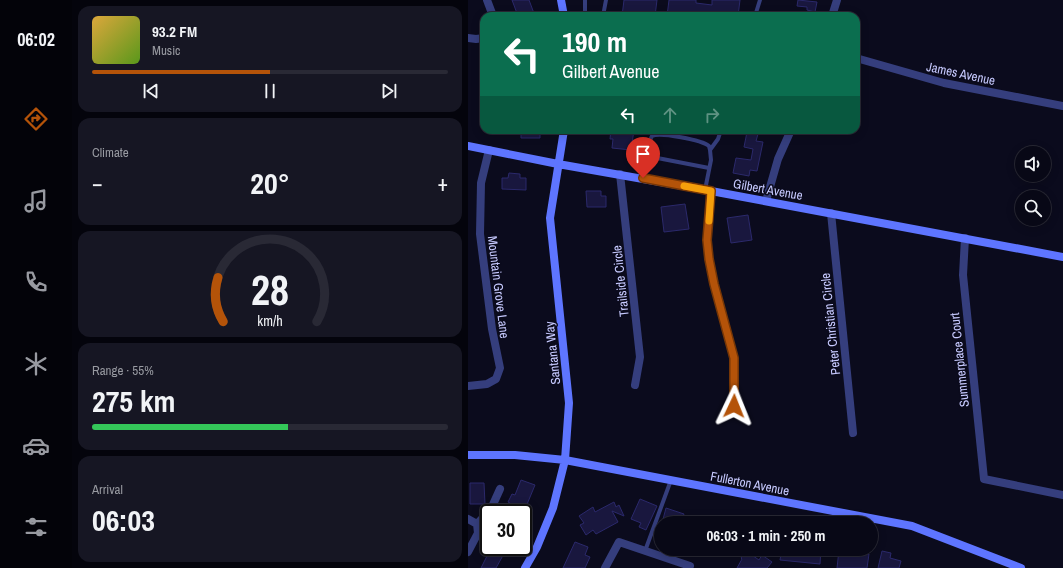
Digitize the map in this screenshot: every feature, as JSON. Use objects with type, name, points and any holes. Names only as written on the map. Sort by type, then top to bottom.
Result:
[{"type":"street","points":[[487,0],[491,12]]},
{"type":"street","points":[[561,0],[563,12]]},
{"type":"street","points":[[833,12],[837,0]]},
{"type":"street","points":[[468,38],[480,38]]},
{"type":"street","name":"James Avenue","points":[[860,59],[944,83],[1063,106]]},
{"type":"street","name":"Santana Way","points":[[525,568],[537,547],[553,508],[565,460],[569,403],[550,218],[563,134]]},
{"type":"street","points":[[766,201],[778,159],[790,134]]},
{"type":"street","name":"Gilbert Avenue","points":[[468,146],[1063,257]]},
{"type":"street","name":"Mountain Grove Lane","points":[[468,386],[487,384],[496,379],[500,368],[494,342],[480,234],[481,183],[489,150]]},
{"type":"street","name":"Trailside Circle","points":[[620,174],[640,357],[634,385]]},
{"type":"street","points":[[708,190],[707,240],[709,259],[714,284],[734,358],[734,406]]},
{"type":"street","name":"Peter Christian Circle","points":[[831,213],[853,433]]},
{"type":"street","name":"Summerplace Court","points":[[965,238],[963,275],[984,480],[1063,495]]},
{"type":"street","name":"Fullerton Avenue","points":[[468,456],[515,455],[565,460],[912,526],[1021,568]]},
{"type":"street","points":[[468,552],[478,533],[477,524],[491,509],[500,489]]},
{"type":"street","points":[[468,519],[477,524]]},
{"type":"street","points":[[605,568],[619,542],[690,566]]},
{"type":"lane","points":[[585,12],[586,0]]},
{"type":"lane","points":[[604,12],[606,0]]},
{"type":"lane","points":[[756,12],[760,0]]},
{"type":"lane","points":[[643,178],[650,138],[657,134],[702,142],[708,146],[710,150],[711,160],[708,190]]},
{"type":"lane","points":[[710,150],[720,134]]},
{"type":"lane","points":[[647,156],[709,168]]},
{"type":"lane","points":[[645,551],[670,480]]},
{"type":"building","points":[[512,0],[529,0],[534,12],[516,12]]},
{"type":"building","points":[[624,0],[657,0],[656,12],[622,12]]},
{"type":"building","points":[[669,0],[696,0],[696,3],[712,5],[712,0],[740,0],[738,12],[668,12]]},
{"type":"building","points":[[798,0],[817,2],[815,12],[807,10],[807,7],[797,6]]},
{"type":"building","points":[[521,134],[540,134],[540,138],[521,138]]},
{"type":"building","points":[[611,134],[633,134],[631,150],[612,148],[613,139],[610,139]]},
{"type":"building","points":[[747,134],[758,134],[756,141],[763,142],[757,171],[750,170],[749,176],[733,173],[736,158],[751,160],[753,149],[744,147]]},
{"type":"building","points":[[509,173],[520,174],[520,178],[526,178],[526,190],[502,189],[502,178],[508,178]]},
{"type":"building","points":[[586,191],[601,191],[601,196],[606,196],[606,207],[587,207]]},
{"type":"building","points":[[685,204],[689,229],[664,232],[661,207]]},
{"type":"building","points":[[748,215],[752,240],[731,243],[727,218]]},
{"type":"building","points":[[521,480],[535,485],[527,504],[510,504],[508,502],[512,494],[515,495]]},
{"type":"building","points":[[470,483],[484,483],[485,504],[470,504]]},
{"type":"building","points":[[640,499],[657,506],[646,530],[639,527],[641,523],[631,519]]},
{"type":"building","points":[[614,502],[616,507],[619,505],[624,516],[612,511],[618,522],[596,534],[593,530],[586,535],[580,525],[584,523],[579,516],[593,507],[595,512]]},
{"type":"building","points":[[666,508],[684,514],[683,516],[664,516]]},
{"type":"building","points":[[575,542],[588,547],[585,555],[590,557],[585,568],[563,568]]},
{"type":"building","points":[[882,551],[891,553],[890,558],[901,561],[899,568],[878,568]]},
{"type":"building","points":[[487,556],[503,556],[496,568],[481,568]]},
{"type":"building","points":[[742,556],[753,556],[759,560],[761,556],[763,556],[772,562],[767,568],[737,568],[742,559]]},
{"type":"building","points":[[781,556],[821,556],[820,564],[780,560]]},
{"type":"building","points":[[838,556],[869,556],[867,568],[837,568]]},
{"type":"slow traffic","points":[[684,186],[711,191],[709,221]]},
{"type":"route","points":[[643,178],[711,191],[707,240],[709,259],[714,284],[734,358],[734,406]]}]
